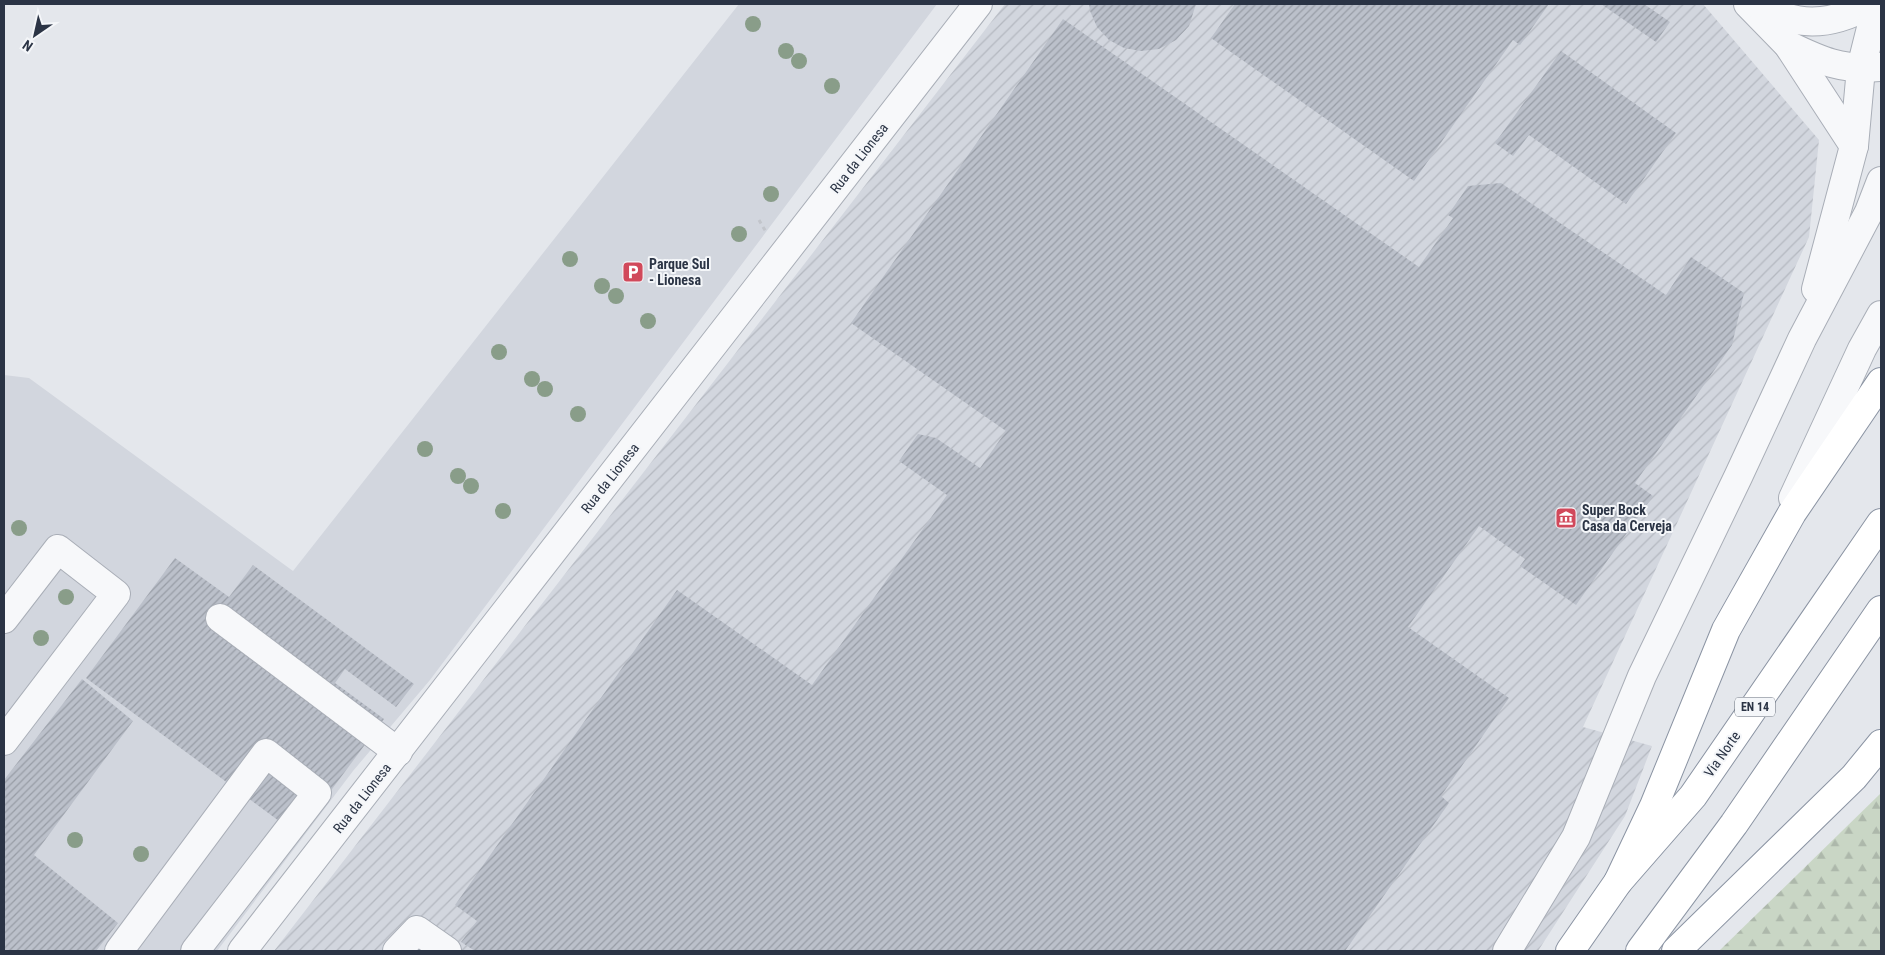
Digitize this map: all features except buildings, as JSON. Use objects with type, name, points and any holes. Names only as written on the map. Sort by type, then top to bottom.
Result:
[{"type":"highway","points":[[1618,882],[1654,806],[1726,630],[1792,513],[1881,382]]},
{"type":"highway","name":"Via Norte","points":[[1570,951],[1618,882],[1693,796],[1881,523]]},
{"type":"highway","points":[[1640,951],[1734,824],[1881,610]]},
{"type":"highway","points":[[1676,951],[1876,753]]},
{"type":"street","name":"Rua da Lionesa","points":[[242,951],[978,4]]},
{"type":"street","points":[[1748,4],[1788,45],[1854,146]]},
{"type":"street","points":[[1757,4],[1786,18],[1827,22],[1852,14],[1870,4]]},
{"type":"street","points":[[1802,339],[1854,146],[1871,68],[1877,4]]},
{"type":"street","points":[[1788,45],[1827,63],[1871,68]]},
{"type":"street","points":[[1507,951],[1576,837],[1642,676],[1802,339],[1868,212],[1881,181]]},
{"type":"street","points":[[1756,578],[1862,349],[1881,315]]},
{"type":"street","points":[[4,620],[58,549],[116,594],[6,733]]},
{"type":"street","points":[[220,618],[398,752]]},
{"type":"street","points":[[120,951],[266,753],[317,793],[195,951]]},
{"type":"street","points":[[397,951],[417,930],[447,951]]},
{"type":"shaded area","points":[[739,4],[937,4],[430,680],[353,771],[217,951],[4,951],[4,375],[29,378],[293,571]]},
{"type":"shaded area","points":[[1005,4],[1703,4],[1819,140],[1809,237],[1583,727],[1652,746],[1625,816],[1538,951],[274,951]]},
{"type":"green space","points":[[1881,793],[1881,951],[1719,951]]},
{"type":"place","name":"Parque Sul - Lionesa","points":[[633,272]]},
{"type":"place","name":"Super Bock Casa da Cerveja","points":[[1566,518]]}]
